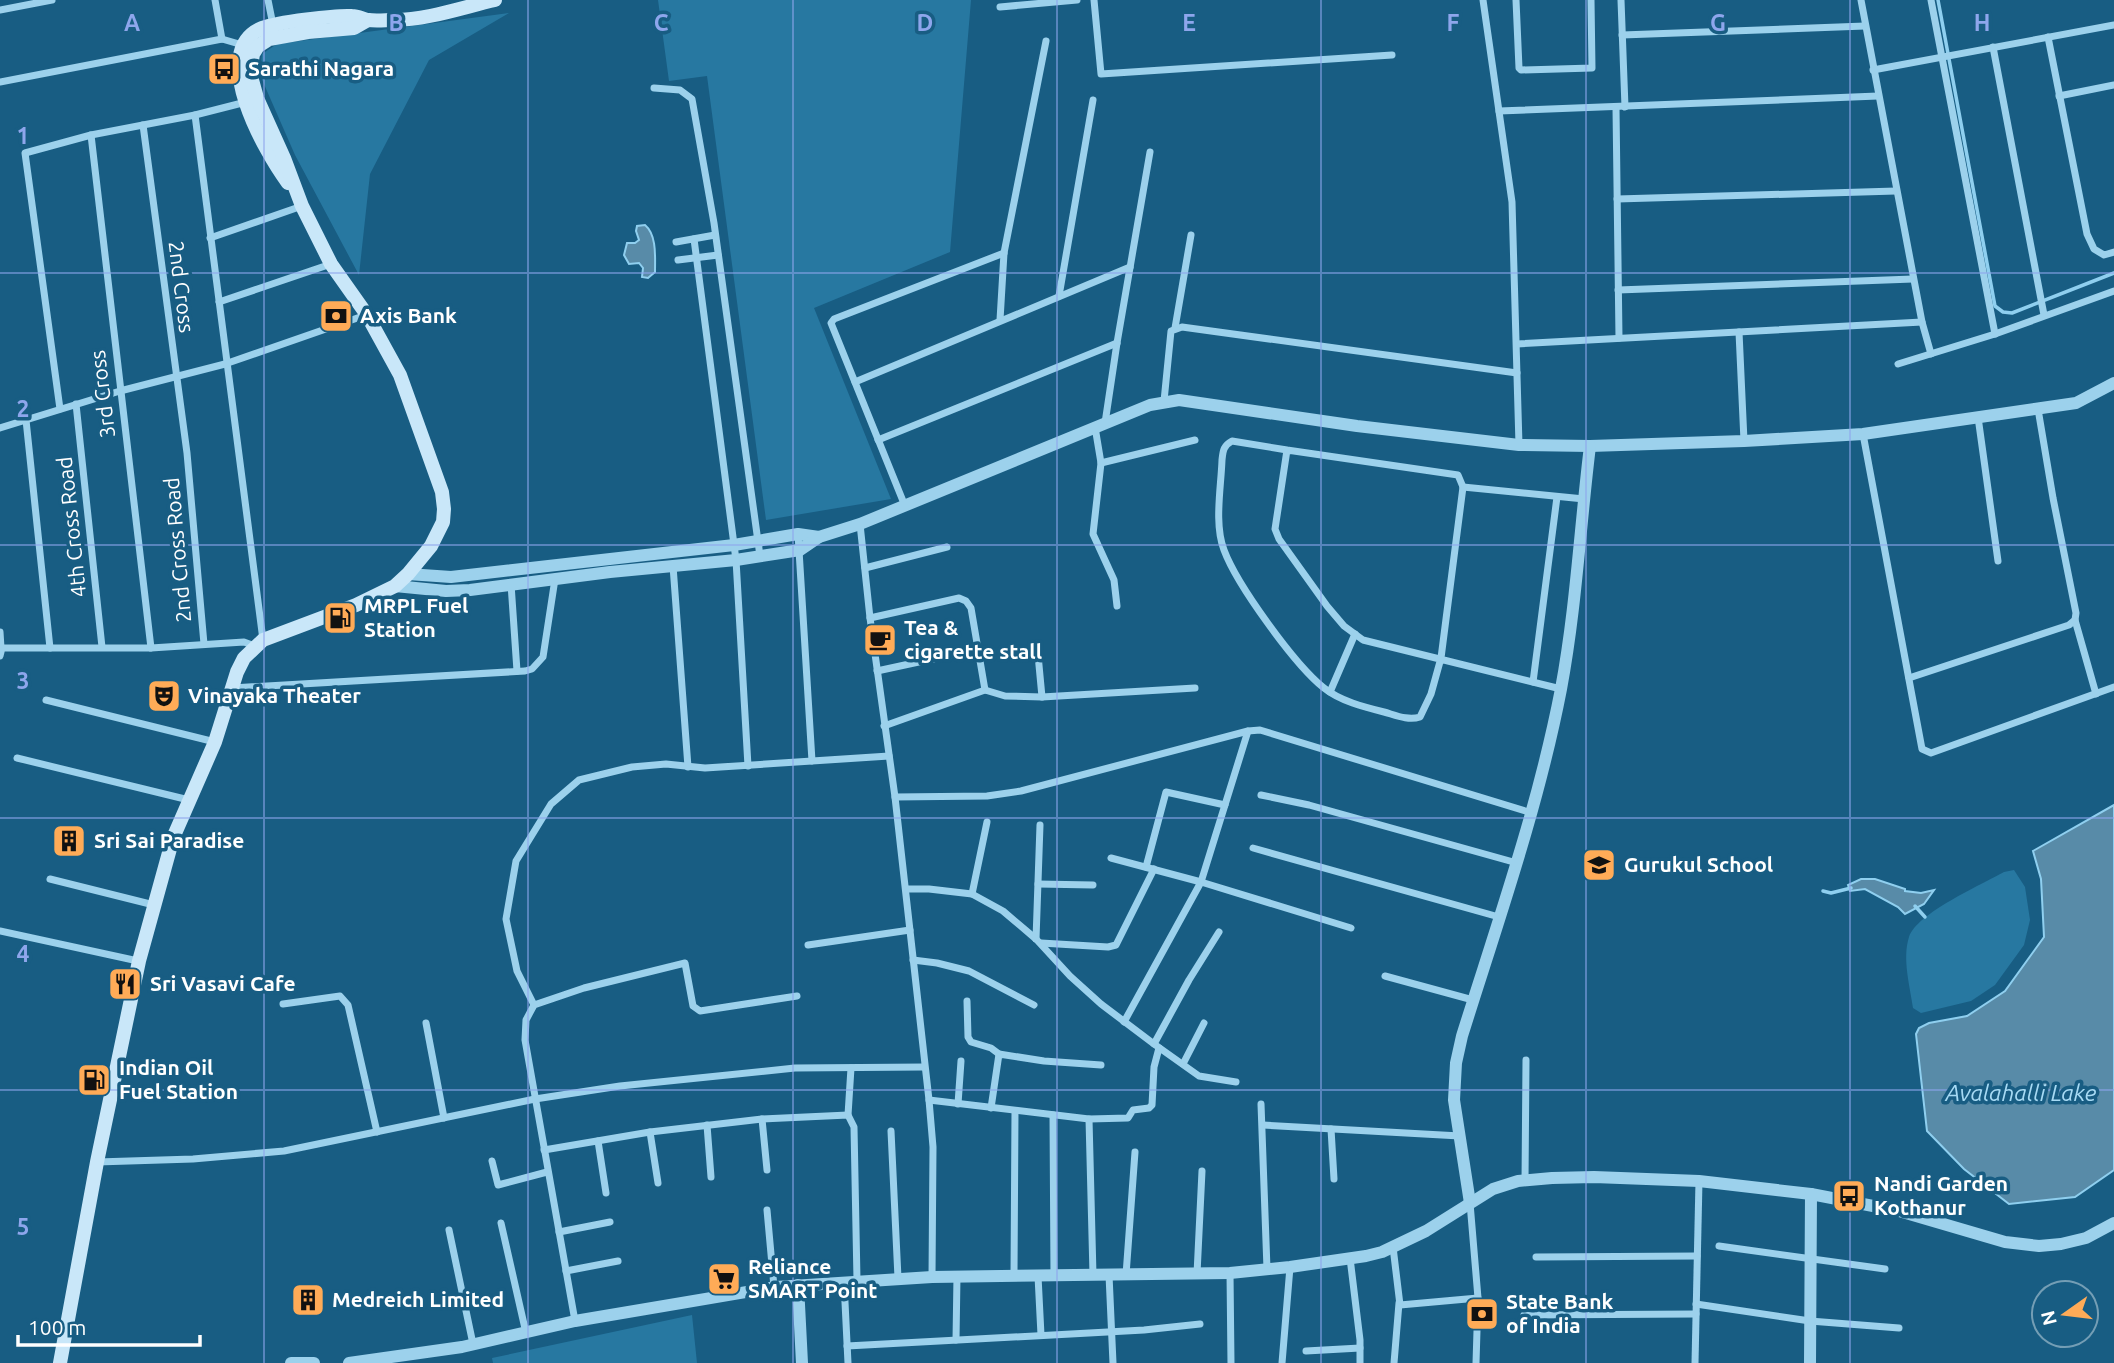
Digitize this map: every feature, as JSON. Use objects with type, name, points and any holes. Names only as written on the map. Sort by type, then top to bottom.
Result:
[{"type":"main road","points":[[60,1363],[97,1162],[139,961],[173,838],[215,742],[244,658],[259,643],[356,605],[395,586],[431,546],[443,522],[442,492],[400,375],[367,315],[331,264],[295,193],[274,163],[246,102],[238,68],[261,28],[353,16],[368,20],[405,19],[495,0]]},
{"type":"main road","points":[[248,48],[269,39],[354,28],[368,20]]},
{"type":"main road","points":[[248,48],[250,73],[257,98],[284,158],[295,193]]},
{"type":"street","points":[[0,10],[16,3],[52,0]]},
{"type":"street","points":[[215,0],[222,39]]},
{"type":"street","points":[[268,0],[273,25]]},
{"type":"street","points":[[1000,7],[1077,0]]},
{"type":"street","points":[[1094,0],[1101,74],[1392,55]]},
{"type":"street","points":[[1483,0],[1512,202],[1519,445]]},
{"type":"street","points":[[1516,0],[1521,70],[1592,68],[1591,0]]},
{"type":"street","points":[[1621,0],[1625,107]]},
{"type":"street","points":[[1861,0],[1913,279],[1931,354]]},
{"type":"street","points":[[1931,0],[1994,334]]},
{"type":"street","points":[[1873,70],[2114,25]]},
{"type":"street","points":[[1622,35],[1865,26]]},
{"type":"street","points":[[2048,37],[2087,234],[2094,249],[2104,255],[2114,252]]},
{"type":"street","points":[[0,82],[222,39],[248,48]]},
{"type":"street","points":[[1000,320],[1004,253],[1046,41]]},
{"type":"street","points":[[1993,47],[2044,316]]},
{"type":"street","points":[[2059,96],[2114,85]]},
{"type":"street","points":[[654,88],[680,90],[692,99],[718,255],[760,556]]},
{"type":"street","points":[[1499,111],[1878,96]]},
{"type":"street","points":[[1059,296],[1093,100]]},
{"type":"street","points":[[60,409],[24,156],[27,151],[246,102]]},
{"type":"street","points":[[1616,108],[1619,338]]},
{"type":"street","points":[[0,632],[1,651],[259,643],[195,115]]},
{"type":"street","name":"2nd Cross","points":[[143,125],[187,453]]},
{"type":"street","name":"3rd Cross","points":[[91,135],[151,648]]},
{"type":"street","points":[[1118,607],[1114,580],[1093,534],[1101,463],[1100,425],[1150,152]]},
{"type":"street","points":[[1617,199],[1896,191]]},
{"type":"street","points":[[211,238],[302,206]]},
{"type":"street","points":[[676,242],[715,235]]},
{"type":"street","points":[[1164,401],[1171,331],[1175,328],[1191,235]]},
{"type":"street","points":[[694,239],[736,560],[748,766]]},
{"type":"street","points":[[905,506],[831,327],[834,320],[1004,253]]},
{"type":"street","points":[[678,260],[718,255]]},
{"type":"street","points":[[219,302],[331,264]]},
{"type":"street","points":[[855,382],[1130,267]]},
{"type":"street","points":[[1618,289],[1913,279]]},
{"type":"street","points":[[1898,364],[1994,334],[2114,291]]},
{"type":"street","points":[[0,428],[120,391],[225,364],[367,315]]},
{"type":"street","points":[[1517,344],[1922,322]]},
{"type":"street","points":[[1175,328],[1517,373]]},
{"type":"street","points":[[1739,332],[1744,441]]},
{"type":"street","points":[[878,440],[1116,343]]},
{"type":"street","points":[[395,586],[446,592],[736,560],[800,550],[820,537],[860,524],[1164,401],[1179,400],[1357,426],[1519,445],[1590,446],[1863,434],[2076,403],[2114,383]]},
{"type":"street","name":"4th Cross Road","points":[[76,404],[102,647]]},
{"type":"street","points":[[2038,409],[2076,613],[2075,620],[2095,694]]},
{"type":"street","points":[[1978,417],[1998,561]]},
{"type":"street","points":[[26,420],[50,648]]},
{"type":"street","points":[[1863,434],[1922,749],[1931,753],[2114,687]]},
{"type":"street","points":[[1101,463],[1195,440]]},
{"type":"street","points":[[1232,441],[1287,450],[1458,475],[1463,486],[1441,658],[1424,710],[1416,719],[1371,709],[1325,689],[1286,648],[1233,569],[1220,536],[1223,449],[1232,441]]},
{"type":"street","points":[[1476,1363],[1478,1298],[1470,1203],[1454,1100],[1456,1063],[1473,1000],[1533,813],[1561,689],[1590,446]]},
{"type":"street","points":[[1287,450],[1275,529],[1279,540],[1344,626],[1363,640],[1561,689]]},
{"type":"street","name":"2nd Cross Road","points":[[187,453],[204,644]]},
{"type":"street","points":[[1463,486],[1584,499]]},
{"type":"street","points":[[1533,682],[1557,496]]},
{"type":"street","points":[[860,524],[895,797],[929,1100],[933,1147],[932,1276]]},
{"type":"street","points":[[798,534],[812,761]]},
{"type":"street","points":[[408,574],[451,577],[734,545],[798,534],[820,537]]},
{"type":"street","points":[[865,568],[947,547]]},
{"type":"street","points":[[673,566],[688,767]]},
{"type":"street","points":[[232,688],[532,668],[543,657],[555,579]]},
{"type":"street","points":[[511,584],[517,671]]},
{"type":"street","points":[[870,618],[960,598],[966,601],[971,608],[985,690]]},
{"type":"street","points":[[1909,678],[2069,625],[2075,620]]},
{"type":"street","points":[[1331,692],[1355,634]]},
{"type":"street","points":[[1037,644],[1042,697]]},
{"type":"street","points":[[877,671],[951,655]]},
{"type":"street","points":[[884,726],[985,690],[1005,696],[1042,697],[1195,688]]},
{"type":"street","points":[[47,700],[215,742]]},
{"type":"street","points":[[895,797],[987,796],[1021,791],[1248,731],[1271,733],[1533,813]]},
{"type":"street","points":[[1124,1022],[1201,882],[1248,731]]},
{"type":"street","points":[[534,1005],[516,971],[506,919],[516,861],[551,804],[579,780],[632,767],[666,764],[705,768],[889,756]]},
{"type":"street","points":[[16,758],[189,800]]},
{"type":"street","points":[[1038,941],[1108,947],[1116,945],[1150,868],[1166,792],[1225,805]]},
{"type":"street","points":[[1261,795],[1309,805],[1517,863]]},
{"type":"street","points":[[972,894],[987,822]]},
{"type":"street","points":[[1038,941],[1040,825]]},
{"type":"street","points":[[1253,848],[1499,917]]},
{"type":"street","points":[[1111,858],[1201,882],[1351,928]]},
{"type":"street","points":[[50,879],[155,905]]},
{"type":"street","points":[[1038,884],[1093,885]]},
{"type":"street","points":[[906,889],[972,894],[1003,911],[1038,941],[1070,976],[1124,1022],[1199,1076],[1236,1082]]},
{"type":"street","points":[[808,945],[910,930]]},
{"type":"street","points":[[0,931],[139,961]]},
{"type":"street","points":[[929,1100],[1089,1119],[1128,1118],[1133,1110],[1149,1108],[1152,1105],[1157,1046],[1189,980],[1219,932]]},
{"type":"street","points":[[913,960],[969,971],[1034,1005]]},
{"type":"street","points":[[575,1321],[525,1040],[526,1020],[534,1005],[584,988],[685,963],[696,1010],[797,996]]},
{"type":"street","points":[[1385,976],[1473,1000]]},
{"type":"street","points":[[283,1004],[340,996],[348,1005],[377,1132]]},
{"type":"street","points":[[967,1001],[968,1037],[971,1042],[991,1048],[999,1054],[1044,1061],[1101,1065]]},
{"type":"street","points":[[426,1023],[444,1118]]},
{"type":"street","points":[[1183,1065],[1203,1023]]},
{"type":"street","points":[[991,1108],[999,1054]]},
{"type":"street","points":[[1525,1181],[1526,1060]]},
{"type":"street","points":[[958,1104],[961,1061]]},
{"type":"street","points":[[97,1162],[193,1160],[284,1152],[535,1100],[660,1082],[795,1068],[924,1067]]},
{"type":"street","points":[[848,1363],[854,1127],[848,1115],[851,1068]]},
{"type":"street","points":[[1261,1104],[1267,1269]]},
{"type":"street","points":[[1014,1276],[1015,1111]]},
{"type":"street","points":[[544,1150],[707,1125],[848,1115]]},
{"type":"street","points":[[1053,1115],[1054,1276]]},
{"type":"street","points":[[762,1119],[767,1170]]},
{"type":"street","points":[[1089,1119],[1093,1276]]},
{"type":"street","points":[[707,1125],[711,1177]]},
{"type":"street","points":[[1262,1125],[1460,1136]]},
{"type":"street","points":[[1331,1129],[1334,1179]]},
{"type":"street","points":[[891,1130],[898,1278]]},
{"type":"street","points":[[650,1132],[658,1183]]},
{"type":"street","points":[[598,1141],[606,1193]]},
{"type":"street","points":[[1126,1275],[1135,1152]]},
{"type":"street","points":[[492,1161],[498,1185],[547,1172]]},
{"type":"street","points":[[1197,1274],[1202,1171]]},
{"type":"street","points":[[349,1363],[474,1344],[575,1321],[774,1287],[932,1276],[1230,1273],[1366,1256],[1426,1231],[1493,1189],[1525,1181],[1594,1177],[1699,1181],[1811,1194],[1899,1211],[2005,1242],[2039,1246],[2086,1238],[2114,1223]]},
{"type":"street","points":[[1695,1363],[1699,1181]]},
{"type":"street","points":[[1810,1363],[1811,1194]]},
{"type":"street","points":[[767,1210],[774,1287]]},
{"type":"street","points":[[559,1232],[610,1222]]},
{"type":"street","points":[[501,1223],[526,1334]]},
{"type":"street","points":[[449,1230],[474,1344]]},
{"type":"street","points":[[1719,1246],[1885,1269]]},
{"type":"street","points":[[1393,1247],[1399,1303],[1394,1363]]},
{"type":"street","points":[[1536,1256],[1697,1256]]},
{"type":"street","points":[[1350,1258],[1360,1363]]},
{"type":"street","points":[[566,1271],[618,1261]]},
{"type":"street","points":[[1282,1363],[1290,1267]]},
{"type":"street","points":[[1230,1273],[1231,1363]]},
{"type":"street","points":[[1109,1275],[1113,1363]]},
{"type":"street","points":[[956,1340],[957,1276]]},
{"type":"street","points":[[1038,1276],[1041,1335]]},
{"type":"street","points":[[798,1285],[802,1363]]},
{"type":"street","points":[[1399,1303],[1402,1306],[1478,1298]]},
{"type":"street","points":[[1696,1304],[1810,1321],[1899,1328]]},
{"type":"street","points":[[1524,1315],[1696,1314]]},
{"type":"street","points":[[847,1346],[1200,1324]]},
{"type":"street","points":[[1306,1351],[1360,1348]]},
{"type":"street","points":[[291,1363],[314,1363]]},
{"type":"shaded area","points":[[658,0],[971,0],[950,252],[814,308],[891,499],[766,520],[707,76],[669,81]]},
{"type":"shaded area","points":[[509,13],[429,60],[370,174],[359,275],[295,155],[260,75],[262,54],[277,44]]},
{"type":"shaded area","points":[[2014,870],[2025,887],[2030,920],[2024,945],[1995,985],[1971,1001],[1921,1013],[1913,1008],[1906,954],[1909,937],[1914,928],[1951,900],[2004,872]]},
{"type":"shaded area","points":[[692,1315],[697,1363],[493,1363],[492,1358]]},
{"type":"water","points":[[645,225],[652,234],[655,253],[655,272],[648,278],[642,277],[643,268],[639,263],[629,264],[624,255],[627,243],[639,240],[637,226]]},
{"type":"water","name":"Avalahalli Lake","points":[[2114,805],[2114,1170],[2075,1197],[2009,1204],[1964,1169],[1927,1131],[1916,1034],[1919,1028],[1929,1023],[1967,1016],[2005,991],[2044,937],[2041,879],[2033,851]]},
{"type":"water","points":[[1861,879],[1875,879],[1905,891],[1921,893],[1934,890],[1924,904],[1905,914],[1898,907],[1865,889],[1850,891],[1848,885]]},
{"type":"waterway","points":[[1938,0],[1995,306],[2003,312],[2012,313],[2114,273]]},
{"type":"waterway","points":[[1823,891],[1831,893],[1851,888]]},
{"type":"waterway","points":[[1915,906],[1925,917]]},
{"type":"place","name":"Sarathi Nagara","points":[[224,69]]},
{"type":"place","name":"Axis Bank","points":[[336,316]]},
{"type":"place","name":"MRPL Fuel Station","points":[[340,618]]},
{"type":"place","name":"Tea & cigarette stall","points":[[880,640]]},
{"type":"place","name":"Vinayaka Theater","points":[[164,696]]},
{"type":"place","name":"Sri Sai Paradise","points":[[69,841]]},
{"type":"place","name":"Gurukul School","points":[[1599,865]]},
{"type":"place","name":"Sri Vasavi Cafe","points":[[125,984]]},
{"type":"place","name":"Indian Oil Fuel Station","points":[[94,1080]]},
{"type":"place","name":"Nandi Garden Kothanur","points":[[1849,1196]]},
{"type":"place","name":"Reliance SMART Point","points":[[724,1279]]},
{"type":"place","name":"Medreich Limited","points":[[308,1300]]},
{"type":"place","name":"State Bank of India","points":[[1482,1314]]}]
